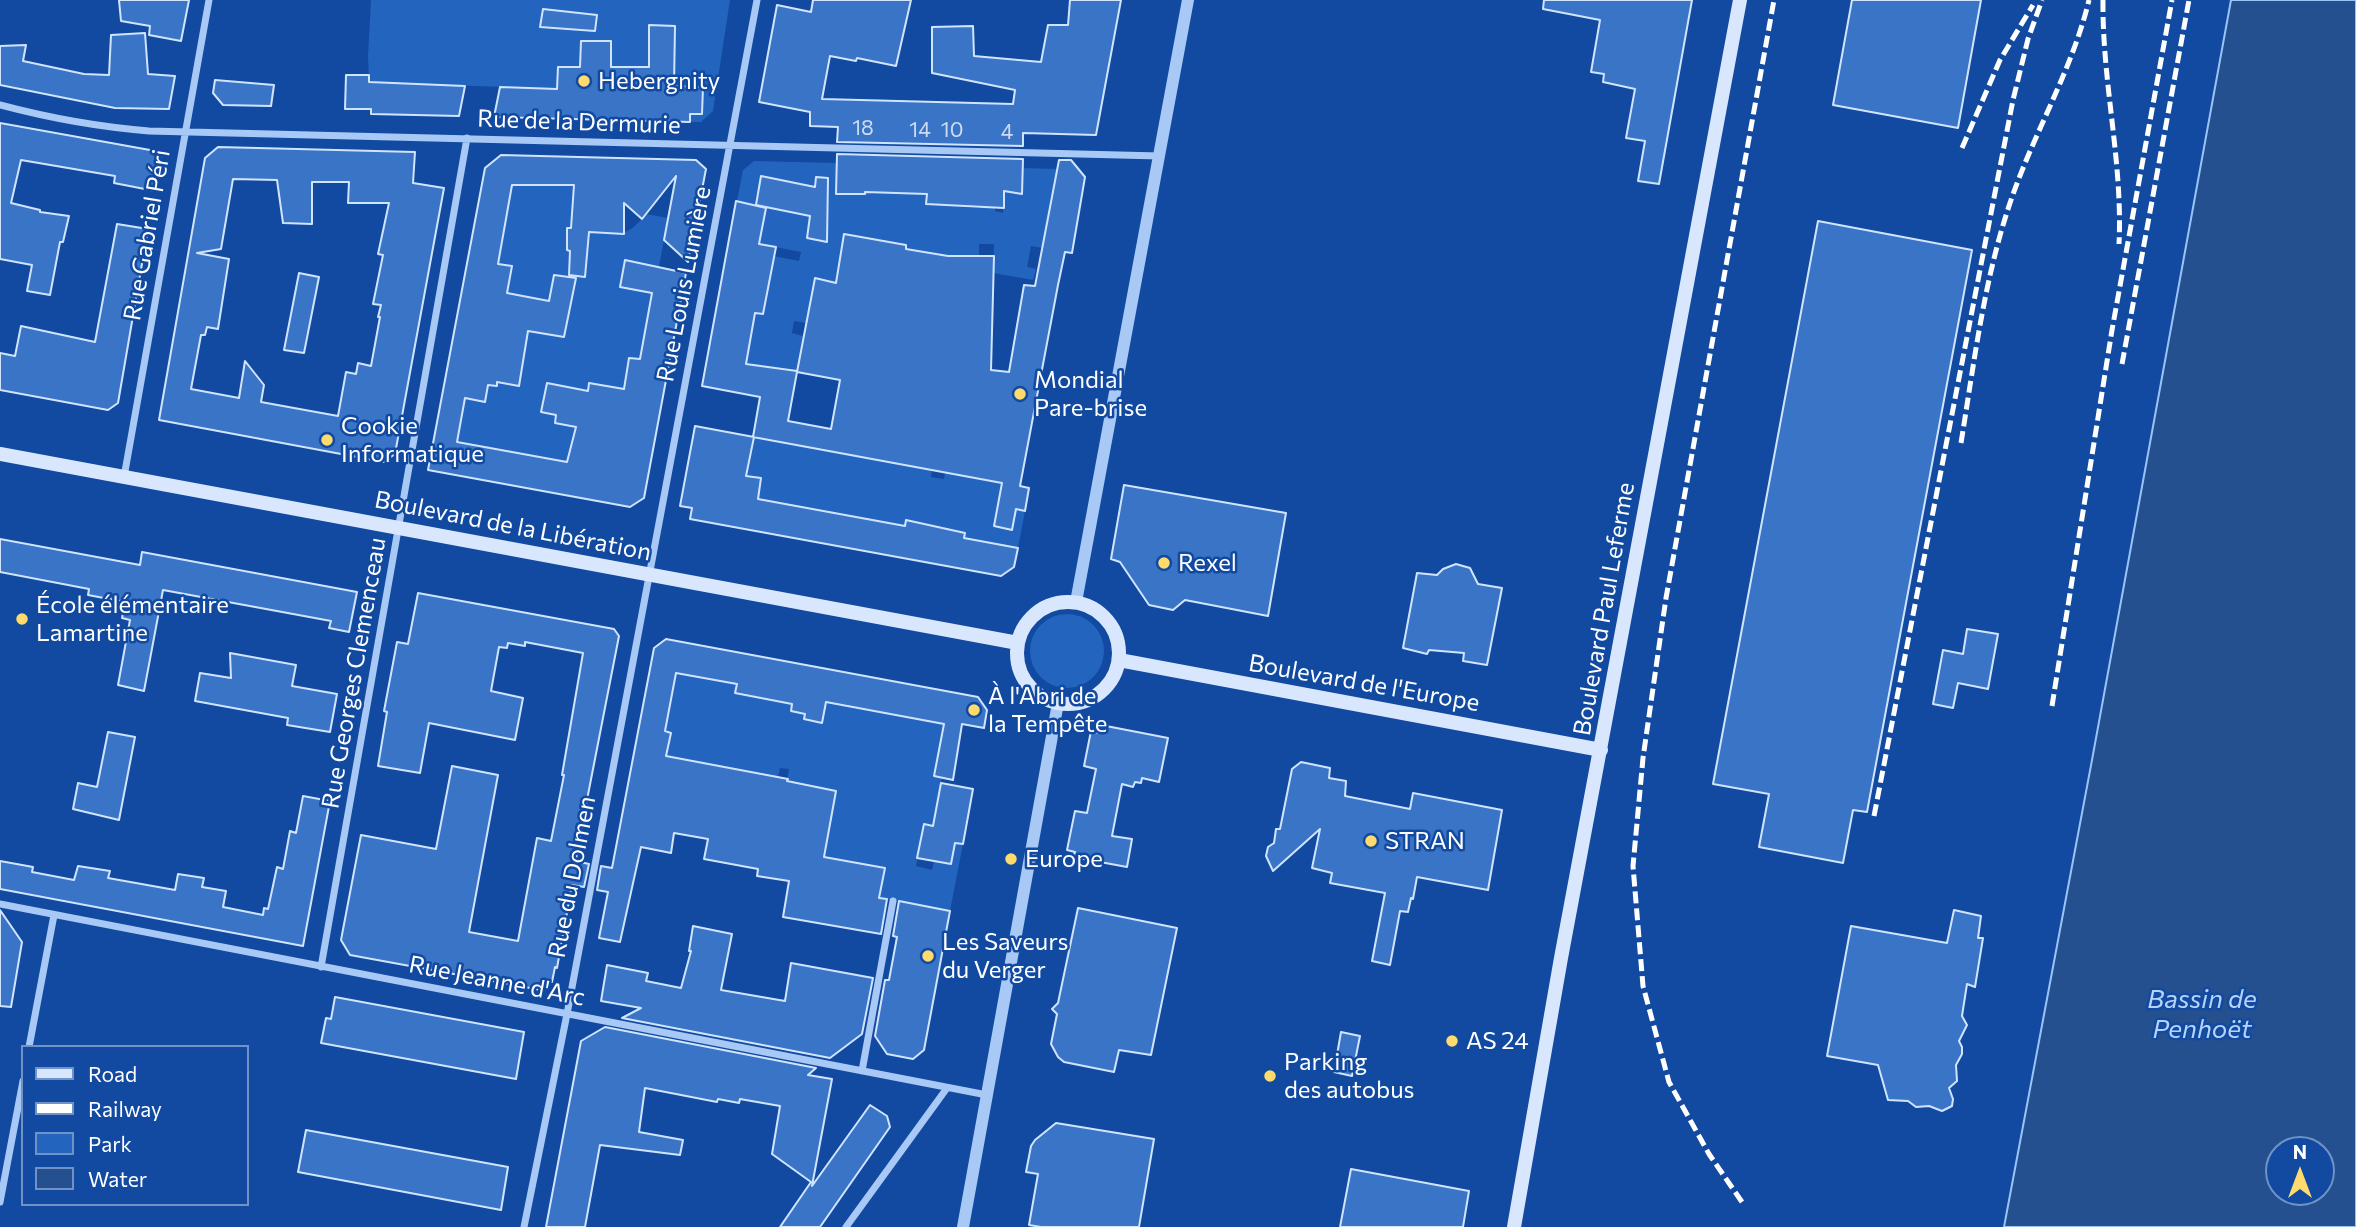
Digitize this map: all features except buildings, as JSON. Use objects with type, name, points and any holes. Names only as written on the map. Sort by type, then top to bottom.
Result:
[{"type":"main road","name":"Boulevard Paul Leferme","points":[[1514,1227],[1556,984],[1740,0]]},
{"type":"main road","name":"Boulevard de la Libération","points":[[0,454],[1017,643]]},
{"type":"main road","points":[[1060,602],[1076,602],[1092,607],[1105,617],[1114,629],[1119,644],[1119,660],[1115,674],[1098,695],[1072,704],[1058,703],[1043,698],[1030,687],[1017,659],[1017,643],[1028,622],[1045,607],[1060,602]]},
{"type":"main road","name":"Boulevard de l'Europe","points":[[1119,660],[1601,750]]},
{"type":"street","name":"Rue Gabriel Péri","points":[[124,477],[209,0]]},
{"type":"street","name":"Rue Louis Lumière","points":[[648,574],[757,0]]},
{"type":"street","points":[[1076,602],[1188,0]]},
{"type":"street","name":"Rue de la Dermurie","points":[[0,105],[106,128],[1160,156]]},
{"type":"street","name":"Rue Georges Clemenceau","points":[[321,967],[467,138]]},
{"type":"street","name":"Rue du Dolmen","points":[[524,1227],[567,1014],[648,574]]},
{"type":"street","points":[[962,1227],[1058,703]]},
{"type":"street","points":[[862,1071],[892,901]]},
{"type":"street","name":"Rue Jeanne d'Arc","points":[[0,904],[987,1095]]},
{"type":"street","points":[[29,1045],[54,915]]},
{"type":"street","points":[[846,1227],[947,1087]]},
{"type":"street","points":[[0,1202],[21,1092]]},
{"type":"green space","points":[[371,0],[730,0],[713,111],[701,122],[690,122],[690,114],[702,114],[674,86],[674,42],[670,68],[558,67],[557,89],[369,82]]},
{"type":"green space","points":[[754,161],[837,163],[836,194],[926,192],[959,196],[960,207],[981,208],[982,196],[996,167],[995,211],[1003,213],[1004,190],[1022,194],[1023,168],[1058,169],[1043,248],[1031,246],[1027,267],[1036,269],[1033,280],[993,273],[994,244],[979,244],[979,270],[948,256],[899,255],[901,244],[890,242],[842,245],[833,298],[812,294],[806,323],[794,321],[792,333],[803,336],[797,372],[760,366],[759,388],[732,392],[738,362],[746,363],[751,338],[745,311],[761,314],[774,256],[799,261],[801,252],[759,244],[762,230],[758,229],[763,206],[802,214],[807,186],[762,176],[756,205],[737,201],[743,170]]},
{"type":"green space","points":[[512,184],[582,186],[603,233],[627,231],[646,214],[668,218],[659,267],[656,267],[628,426],[612,475],[434,438],[465,398],[485,402],[488,385],[497,386],[497,346],[570,305],[498,291],[498,264],[504,236],[473,231]]},
{"type":"green space","points":[[754,437],[932,470],[931,477],[944,479],[945,472],[1002,483],[1025,511],[1018,548],[964,538],[965,533],[952,530],[933,538],[935,526],[907,520],[905,529],[878,521],[757,500],[761,478],[729,473]]},
{"type":"green space","points":[[1067,614],[1088,620],[1098,630],[1104,651],[1098,672],[1088,682],[1067,688],[1046,682],[1036,672],[1030,651],[1036,630],[1046,620]]},
{"type":"green space","points":[[676,668],[686,675],[737,682],[735,692],[776,701],[778,694],[805,714],[822,722],[826,702],[922,720],[953,717],[933,826],[924,824],[916,866],[932,870],[934,861],[950,864],[955,843],[963,844],[950,911],[879,898],[884,868],[806,854],[810,786],[787,781],[789,769],[780,768],[778,777],[666,756],[671,732],[639,727],[646,693]]},
{"type":"water","name":"Bassin de Penhoët","points":[[2231,0],[2356,0],[2356,1227],[2004,1227]]},
{"type":"railway","points":[[1742,1202],[1709,1154],[1669,1082],[1643,986],[1633,866],[1643,758],[1666,598],[1774,0]]},
{"type":"railway","points":[[1874,816],[2013,100],[2028,39],[2042,0]]},
{"type":"railway","points":[[1961,443],[1981,322],[2001,232],[2019,177],[2073,52],[2089,0]]},
{"type":"railway","points":[[2103,0],[2118,183],[2119,244]]},
{"type":"railway","points":[[2052,706],[2112,330],[2172,0]]},
{"type":"railway","points":[[2122,364],[2189,0]]},
{"type":"railway","points":[[1962,148],[2000,60],[2033,5]]},
{"type":"place","name":"Hebergnity","points":[[584,81]]},
{"type":"place","name":"Mondial Pare-brise","points":[[1020,394]]},
{"type":"place","name":"Cookie Informatique","points":[[327,440]]},
{"type":"place","name":"Rexel","points":[[1164,563]]},
{"type":"place","name":"École élémentaire Lamartine","points":[[22,619]]},
{"type":"place","name":"À l'Abri de la Tempête","points":[[974,710]]},
{"type":"place","name":"STRAN","points":[[1371,841]]},
{"type":"place","name":"Europe","points":[[1011,859]]},
{"type":"place","name":"Les Saveurs du Verger","points":[[928,956]]},
{"type":"place","name":"AS 24","points":[[1452,1041]]},
{"type":"place","name":"Parking des autobus","points":[[1270,1076]]}]
